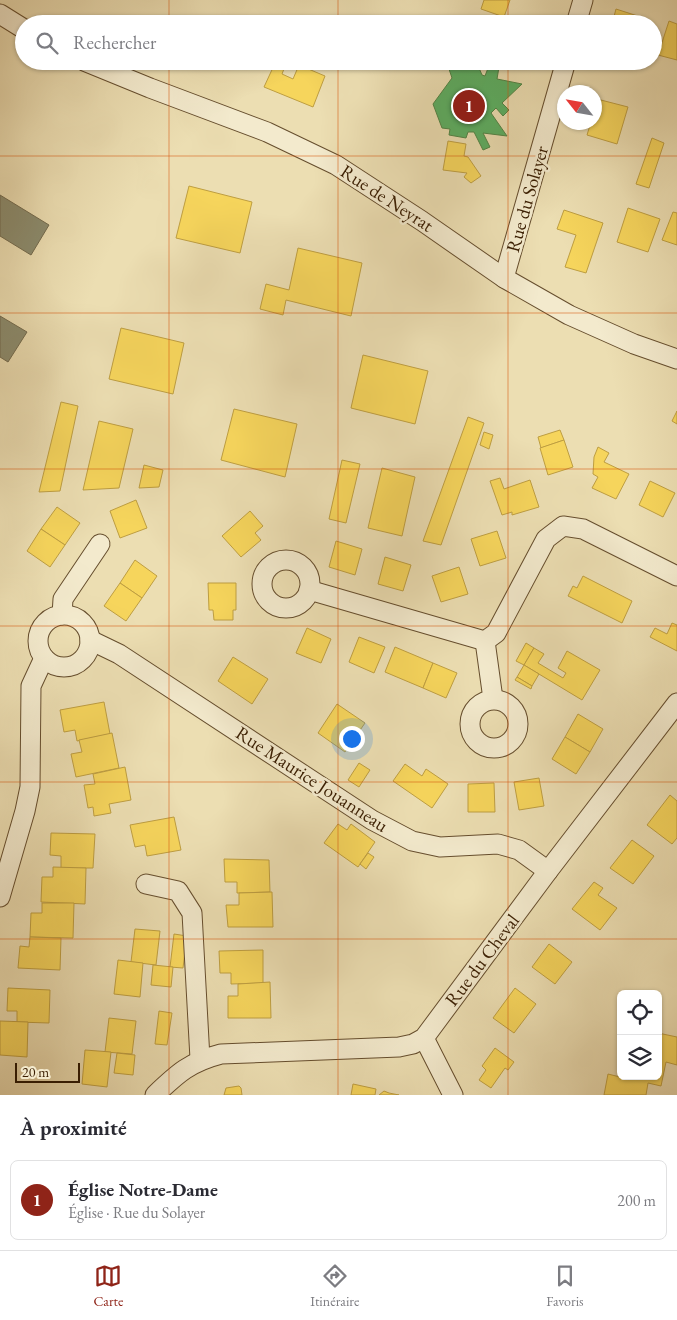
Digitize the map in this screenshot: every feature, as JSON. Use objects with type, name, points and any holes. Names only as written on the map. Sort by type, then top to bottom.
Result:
[{"type":"street","points":[[579,15],[583,0]]},
{"type":"street","points":[[0,14],[15,23]]},
{"type":"street","name":"Rue de Neyrat","points":[[106,70],[267,132],[336,165],[422,221],[504,278],[569,315],[634,344],[677,358]]},
{"type":"street","name":"Rue du Solayer","points":[[504,278],[563,70]]},
{"type":"street","points":[[485,641],[496,633],[546,539],[563,526],[583,529],[677,576]]},
{"type":"street","points":[[62,615],[63,599],[100,544]]},
{"type":"street","points":[[309,590],[485,641]]},
{"type":"street","points":[[62,615],[78,619],[84,624],[90,640],[84,657],[78,663],[60,667],[51,664],[44,658],[38,644],[38,636],[45,622],[62,615]]},
{"type":"street","name":"Rue Maurice Jouanneau","points":[[90,640],[119,654],[372,820],[412,841],[440,847],[498,844],[519,850],[548,871]]},
{"type":"street","points":[[485,641],[493,699]]},
{"type":"street","points":[[0,897],[4,871],[25,811],[30,786],[31,686],[44,658]]},
{"type":"street","name":"Rue du Cheval","points":[[424,1038],[548,871],[677,703]]},
{"type":"street","points":[[146,884],[178,891],[192,913],[200,1059]]},
{"type":"street","points":[[155,1095],[175,1076],[200,1059],[221,1054],[399,1047],[413,1044],[424,1038],[452,1095]]},
{"type":"building: Logements","points":[[484,0],[510,0],[505,15],[498,15],[481,9]]},
{"type":"building: Logements","points":[[616,9],[635,15],[614,15]]},
{"type":"building: Logements","points":[[669,21],[677,24],[677,60],[662,56],[662,43]]},
{"type":"building: Logements","points":[[272,70],[284,70],[282,74],[293,79],[297,70],[311,70],[325,76],[313,107],[264,87]]},
{"type":"building: Logements","points":[[602,100],[628,107],[617,144],[587,135],[589,130],[602,130]]},
{"type":"building: Logements","points":[[652,138],[664,143],[649,188],[636,184]]},
{"type":"building: Logements","points":[[448,141],[466,144],[464,156],[468,157],[481,176],[471,183],[464,177],[467,173],[443,170]]},
{"type":"building: Logements","points":[[189,186],[252,202],[240,253],[176,238]]},
{"type":"building: Logements","points":[[628,208],[660,219],[648,252],[617,242]]},
{"type":"building: Logements","points":[[564,210],[603,223],[586,273],[565,267],[576,235],[557,229]]},
{"type":"building: Logements","points":[[673,212],[677,213],[677,245],[662,240]]},
{"type":"building: Logements","points":[[298,248],[362,263],[351,316],[286,300],[283,315],[260,309],[266,284],[289,290]]},
{"type":"building: Logements","points":[[121,328],[184,343],[173,394],[109,379]]},
{"type":"building: Logements","points":[[363,355],[428,371],[415,424],[351,408]]},
{"type":"building: Logements","points":[[61,402],[78,406],[60,491],[39,492]]},
{"type":"building: Logements","points":[[234,409],[297,424],[285,477],[221,460]]},
{"type":"building: Logements","points":[[677,411],[677,424],[672,421]]},
{"type":"building: Logements","points":[[468,417],[484,423],[441,545],[423,541]]},
{"type":"building: Logements","points":[[99,421],[133,429],[119,488],[83,490]]},
{"type":"building: Logements","points":[[560,430],[564,440],[541,448],[538,437]]},
{"type":"building: Logements","points":[[484,432],[493,435],[489,449],[480,445]]},
{"type":"building: Logements","points":[[564,440],[573,467],[548,475],[540,448]]},
{"type":"building: Logements","points":[[598,447],[609,453],[604,462],[629,474],[616,499],[592,488],[598,477],[593,474],[594,457]]},
{"type":"building: Logements","points":[[342,460],[360,464],[346,523],[329,519]]},
{"type":"building: Logements","points":[[144,465],[163,470],[159,487],[139,488]]},
{"type":"building: Logements","points":[[382,468],[415,477],[402,536],[368,528]]},
{"type":"building: Logements","points":[[500,478],[504,489],[530,480],[539,507],[512,515],[512,512],[502,515],[490,481]]},
{"type":"building: Logements","points":[[650,481],[675,493],[663,517],[639,505]]},
{"type":"building: Logements","points":[[136,500],[147,528],[120,538],[110,511]]},
{"type":"building: Logements","points":[[57,507],[80,523],[65,545],[41,529]]},
{"type":"building: Logements","points":[[250,511],[263,526],[255,533],[261,540],[241,557],[222,536]]},
{"type":"building: Logements","points":[[41,529],[65,545],[50,567],[27,551]]},
{"type":"building: Logements","points":[[497,531],[506,558],[480,566],[471,539]]},
{"type":"building: Logements","points":[[336,541],[362,549],[355,575],[329,567]]},
{"type":"building: Logements","points":[[385,557],[411,565],[403,591],[378,584]]},
{"type":"building: Logements","points":[[135,560],[157,576],[142,598],[120,583]]},
{"type":"building: Logements","points":[[459,567],[468,594],[441,602],[432,576]]},
{"type":"building: Logements","points":[[583,576],[632,601],[622,623],[568,596],[573,586],[577,588]]},
{"type":"building: Logements","points":[[120,583],[142,598],[126,621],[104,606]]},
{"type":"building: Logements","points":[[208,583],[236,583],[236,610],[233,610],[233,620],[214,620],[213,610],[209,610]]},
{"type":"building: Logements","points":[[672,623],[677,625],[677,651],[650,637],[655,628],[667,634]]},
{"type":"building: Logements","points":[[307,628],[331,639],[321,663],[296,653]]},
{"type":"building: Logements","points":[[359,637],[385,647],[374,673],[349,662]]},
{"type":"building: Logements","points":[[526,643],[534,648],[524,665],[516,661]]},
{"type":"building: Logements","points":[[395,647],[433,663],[423,688],[385,672]]},
{"type":"building: Logements","points":[[534,648],[544,654],[538,663],[563,678],[566,673],[558,668],[567,651],[600,670],[582,700],[524,665]]},
{"type":"building: Logements","points":[[233,657],[268,679],[252,704],[218,681]]},
{"type":"building: Logements","points":[[433,663],[457,673],[446,698],[423,688]]},
{"type":"building: Logements","points":[[524,665],[539,674],[532,686],[517,677]]},
{"type":"building: Logements","points":[[517,677],[532,686],[531,689],[515,680]]},
{"type":"building: Logements","points":[[104,702],[110,734],[77,741],[75,730],[64,732],[60,710]]},
{"type":"building: Logements","points":[[337,704],[365,723],[345,752],[318,733]]},
{"type":"building: Logements","points":[[578,714],[603,729],[590,752],[565,737]]},
{"type":"building: Logements","points":[[112,733],[119,768],[76,777],[71,754],[82,752],[79,740]]},
{"type":"building: Logements","points":[[565,737],[590,752],[576,774],[552,759]]},
{"type":"building: Logements","points":[[359,763],[370,770],[359,787],[348,780]]},
{"type":"building: Logements","points":[[405,764],[422,776],[426,769],[448,784],[432,808],[393,781]]},
{"type":"building: Logements","points":[[125,767],[131,800],[109,804],[111,813],[94,816],[93,807],[88,808],[84,785],[95,784],[93,774]]},
{"type":"building: Logements","points":[[539,778],[544,806],[519,810],[514,782]]},
{"type":"building: Logements","points":[[494,783],[495,812],[468,812],[468,784]]},
{"type":"building: Logements","points":[[670,795],[677,801],[677,838],[672,844],[647,825]]},
{"type":"building: Logements","points":[[174,817],[181,850],[147,856],[145,845],[135,847],[130,825]]},
{"type":"building: Logements","points":[[338,824],[347,830],[351,824],[375,842],[358,867],[324,843]]},
{"type":"building: Logements","points":[[51,833],[95,834],[93,868],[61,868],[61,856],[50,855]]},
{"type":"building: Logements","points":[[632,840],[654,856],[633,884],[610,868]]},
{"type":"building: Logements","points":[[368,853],[374,857],[366,869],[360,864]]},
{"type":"building: Logements","points":[[224,859],[269,860],[270,892],[237,893],[237,882],[225,882]]},
{"type":"building: Logements","points":[[53,867],[86,868],[85,904],[41,902],[42,877],[53,877]]},
{"type":"building: Logements","points":[[594,882],[603,888],[598,895],[617,908],[600,930],[572,909]]},
{"type":"building: Logements","points":[[272,892],[273,927],[228,927],[226,905],[239,905],[239,893]]},
{"type":"building: Logements","points":[[42,903],[74,903],[73,938],[30,937],[31,913],[42,913]]},
{"type":"building: Logements","points":[[135,929],[160,931],[156,965],[131,962]]},
{"type":"building: Logements","points":[[174,934],[187,936],[183,968],[170,967]]},
{"type":"building: Logements","points":[[30,937],[61,938],[60,970],[18,968],[20,946],[29,947]]},
{"type":"building: Logements","points":[[549,944],[572,962],[555,984],[532,967]]},
{"type":"building: Logements","points":[[263,950],[263,983],[231,984],[231,973],[220,973],[219,951]]},
{"type":"building: Logements","points":[[118,960],[143,963],[140,997],[114,994]]},
{"type":"building: Logements","points":[[153,965],[173,967],[171,987],[151,985]]},
{"type":"building: Logements","points":[[270,982],[271,1018],[228,1018],[228,996],[238,996],[238,984]]},
{"type":"building: Logements","points":[[8,988],[50,990],[49,1023],[17,1022],[17,1011],[7,1011]]},
{"type":"building: Logements","points":[[515,988],[536,1004],[514,1033],[493,1018]]},
{"type":"building: Logements","points":[[159,1011],[172,1013],[167,1045],[155,1044]]},
{"type":"building: Logements","points":[[109,1018],[136,1021],[132,1054],[105,1052]]},
{"type":"building: Logements","points":[[0,1021],[28,1022],[27,1057],[0,1055]]},
{"type":"building: Logements","points":[[662,1034],[677,1037],[677,1065],[666,1062],[661,1086],[648,1083],[646,1095],[604,1095],[608,1074],[617,1076],[617,1080],[662,1080]]},
{"type":"building: Logements","points":[[495,1048],[514,1062],[508,1070],[505,1068],[491,1088],[479,1080],[486,1070],[482,1066]]},
{"type":"building: Logements","points":[[85,1050],[111,1052],[107,1087],[82,1084]]},
{"type":"building: Logements","points":[[117,1053],[135,1055],[133,1075],[114,1073]]},
{"type":"building: Logements","points":[[353,1084],[376,1089],[375,1095],[351,1095]]},
{"type":"building: Logements","points":[[239,1086],[242,1095],[224,1095],[226,1088]]},
{"type":"building: Logements","points":[[384,1091],[389,1093],[399,1095],[379,1095]]},
{"type":"building: Public","points":[[449,70],[480,70],[482,75],[485,76],[487,70],[498,70],[497,79],[522,84],[502,103],[509,110],[503,116],[496,108],[491,113],[507,136],[483,133],[490,147],[483,150],[474,132],[468,132],[466,138],[449,135],[450,129],[442,128],[433,104],[452,78]]},
{"type":"building: Industrie","points":[[0,195],[49,225],[31,255],[0,236]]},
{"type":"building: Industrie","points":[[0,316],[27,332],[8,362],[0,357]]},
{"type":"place","name":"Église Notre-Dame","points":[[469,106]]}]
